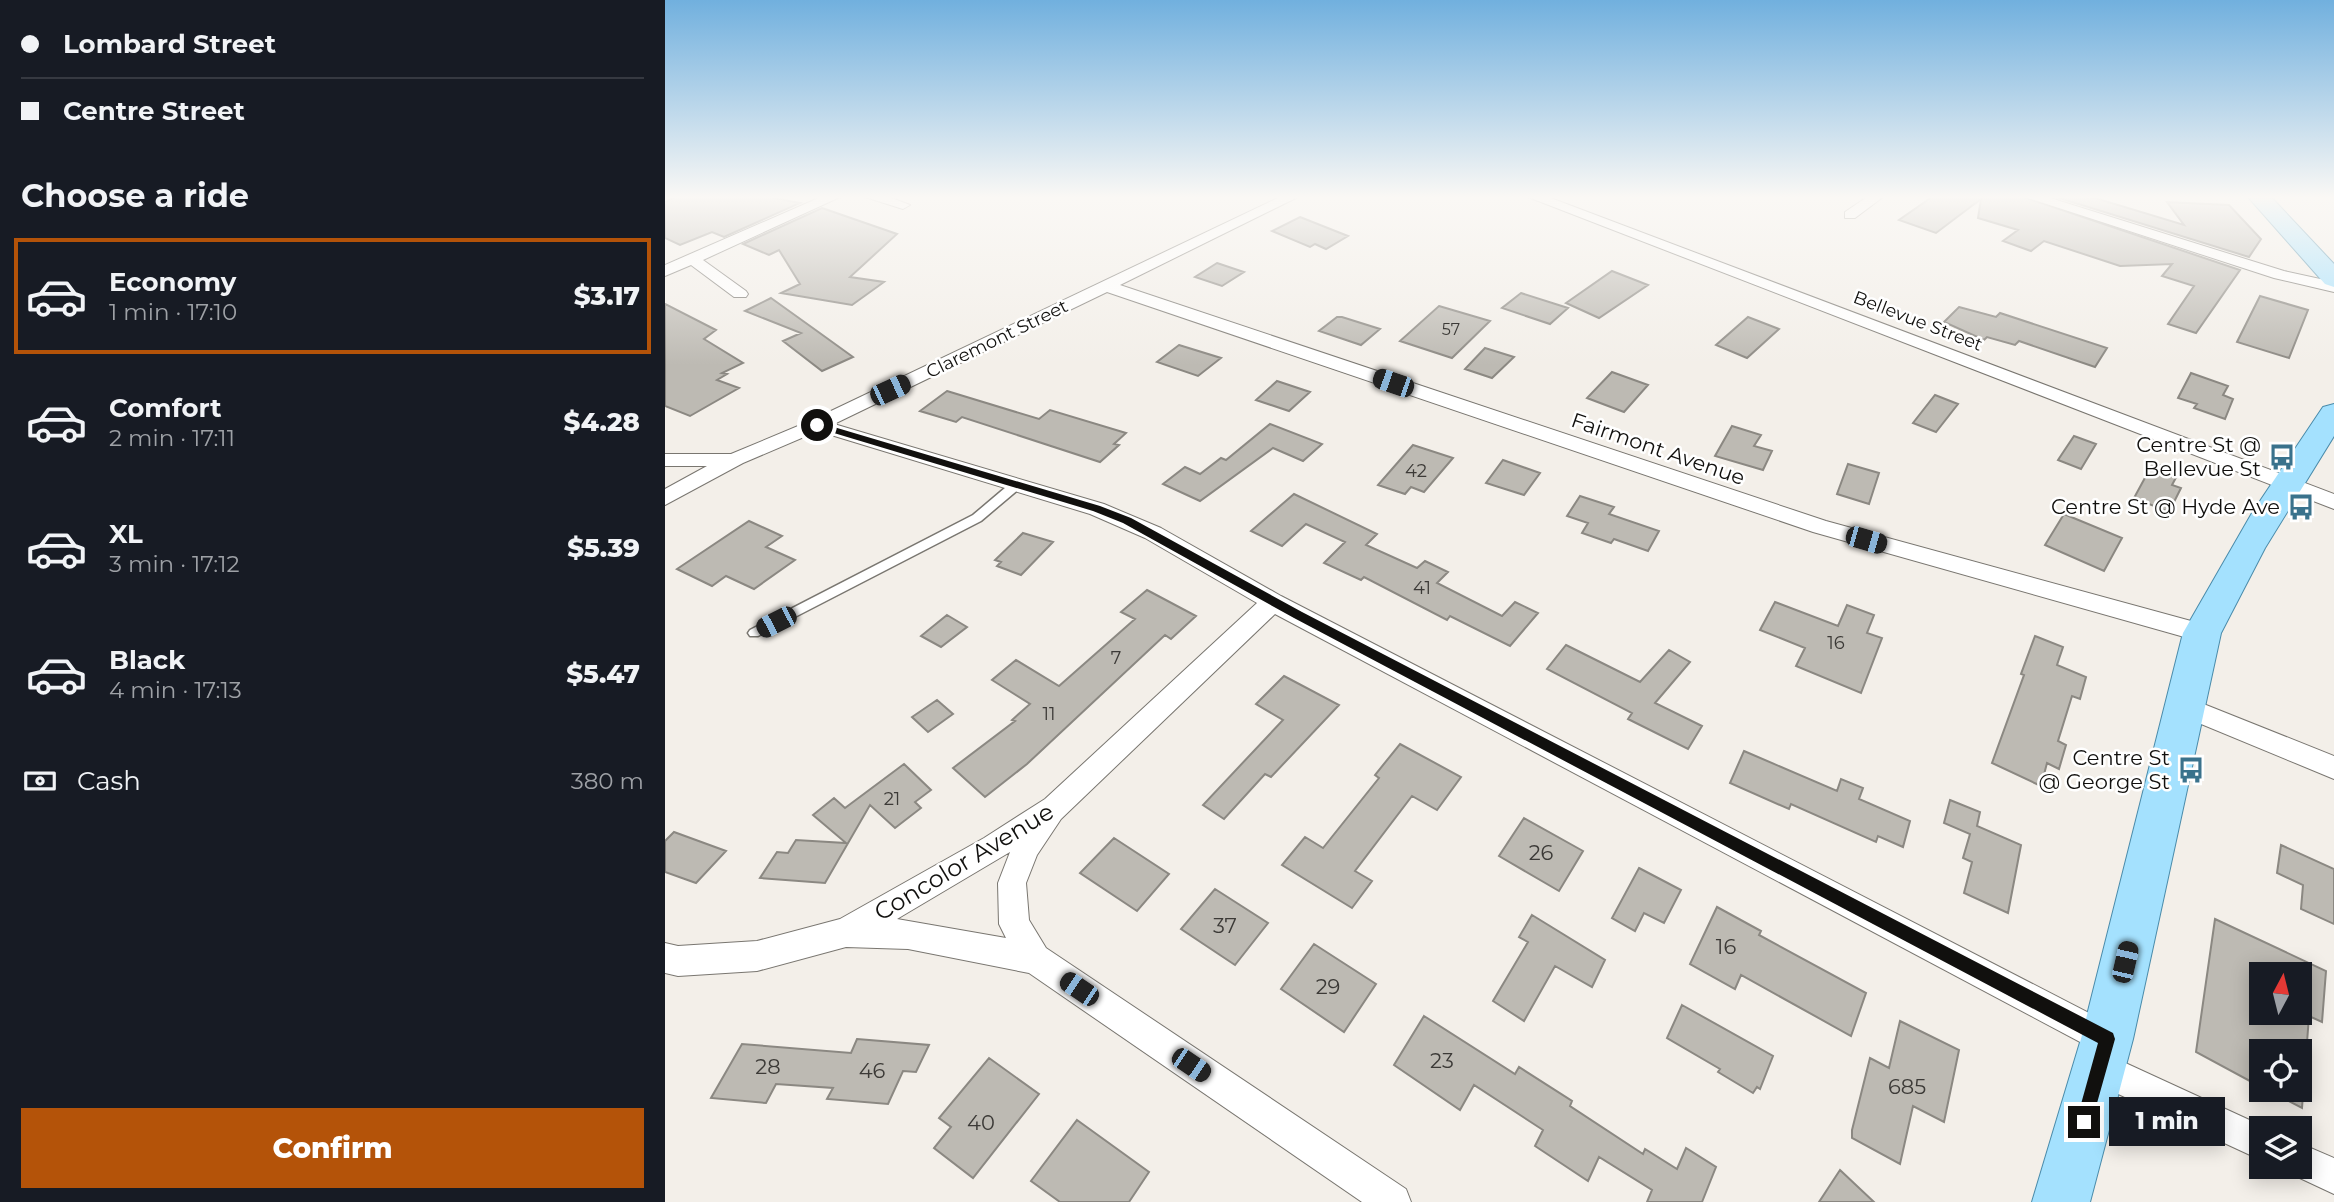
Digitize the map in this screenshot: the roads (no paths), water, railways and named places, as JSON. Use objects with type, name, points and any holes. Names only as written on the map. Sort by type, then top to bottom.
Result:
[{"type":"main road","points":[[2310,253],[2334,279]]},
{"type":"main road","points":[[2061,1202],[2103,1053],[2202,633],[2216,603],[2286,485],[2334,413]]},
{"type":"street","points":[[665,271],[707,253]]},
{"type":"street","name":"Claremont Street","points":[[665,498],[736,459],[817,425],[1174,253]]},
{"type":"street","name":"Bellevue Street","points":[[1681,253],[2334,502]]},
{"type":"street","points":[[2210,253],[2280,275],[2334,287]]},
{"type":"street","points":[[692,260],[740,294]]},
{"type":"street","name":"Fairmont Avenue","points":[[1106,286],[1820,527],[2202,633]]},
{"type":"street","points":[[817,425],[1127,521],[2103,1053],[2249,1136]]},
{"type":"street","points":[[665,460],[736,459]]},
{"type":"street","name":"Concolor Avenue","points":[[665,958],[678,961],[758,956],[846,932],[994,847],[1055,808],[1273,602]]},
{"type":"street","points":[[2186,707],[2334,768]]},
{"type":"street","points":[[1035,959],[1014,924],[1012,883],[1026,848],[1055,808]]},
{"type":"street","points":[[846,932],[908,934],[1035,959],[1393,1202]]},
{"type":"street","points":[[2312,1166],[2334,1176]]},
{"type":"lane","points":[[754,633],[977,518],[1016,485]]},
{"type":"place","name":"Centre St @ Bellevue St","points":[[2282,457]]},
{"type":"place","name":"Centre St @ Hyde Ave","points":[[2301,507]]},
{"type":"place","name":"Centre St @ George St","points":[[2191,770]]}]
